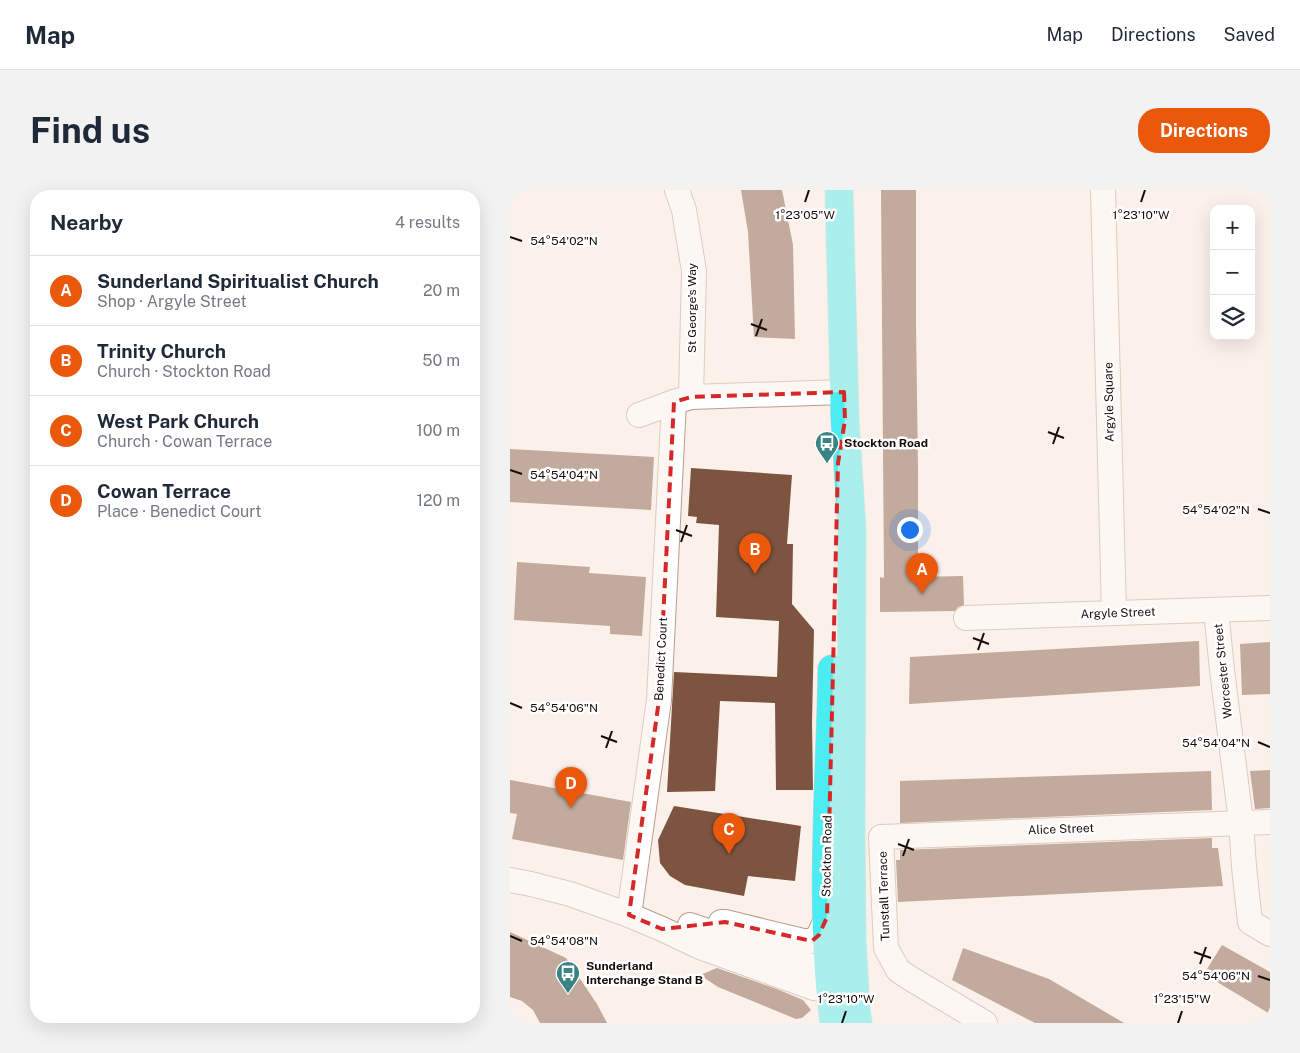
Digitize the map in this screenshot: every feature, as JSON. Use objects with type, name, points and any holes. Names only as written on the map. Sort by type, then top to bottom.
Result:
[{"type":"highway","name":"Stockton Road","points":[[839,190],[845,420],[852,529],[850,832],[852,948],[845,1018]]},
{"type":"highway","name":"Stockton Road","points":[[845,420],[838,463],[827,917],[827,981],[845,1018]]},
{"type":"street","name":"St George's Way","points":[[677,190],[684,210],[694,271],[682,399]]},
{"type":"street","name":"Argyle Square","points":[[1103,190],[1114,613]]},
{"type":"street","points":[[638,415],[682,399],[844,392]]},
{"type":"street","name":"Benedict Court","points":[[629,915],[659,700],[682,399]]},
{"type":"street","name":"Argyle Street","points":[[966,618],[1270,608]]},
{"type":"street","name":"Worcester Street","points":[[1216,610],[1241,822],[1250,922],[1270,934]]},
{"type":"street","name":"Alice Street","points":[[882,836],[1270,822]]},
{"type":"street","name":"Tunstall Terrace","points":[[882,836],[886,948],[898,970],[985,1023]]},
{"type":"street","points":[[510,880],[570,894],[629,915],[700,947],[827,981],[846,974],[852,948]]},
{"type":"street","points":[[662,929],[725,922],[803,942],[812,941],[819,935],[827,917]]},
{"type":"street","points":[[690,925],[827,981]]},
{"type":"highlighted area","points":[[844,392],[845,420],[838,463],[827,917],[819,935],[812,941],[725,922],[662,929],[629,915],[659,700],[674,402],[691,397]]},
{"type":"building","points":[[741,190],[782,190],[793,245],[795,339],[754,337],[748,232]]},
{"type":"building","points":[[881,190],[916,190],[918,577],[963,576],[964,605],[958,607],[955,611],[880,612],[880,577],[884,578]]},
{"type":"building","points":[[510,449],[654,457],[651,510],[510,502]]},
{"type":"building","points":[[691,468],[792,475],[787,544],[793,544],[792,604],[814,630],[813,790],[776,790],[775,703],[720,701],[715,791],[667,792],[674,672],[777,677],[779,621],[716,617],[719,525],[696,523],[697,517],[688,516]]},
{"type":"building","points":[[517,562],[590,567],[589,573],[646,577],[642,636],[610,634],[610,626],[514,620]]},
{"type":"building","points":[[1199,641],[1200,686],[909,704],[910,657]]},
{"type":"building","points":[[1270,642],[1270,694],[1242,695],[1240,644]]},
{"type":"building","points":[[1270,770],[1270,808],[1255,809],[1250,771]]},
{"type":"building","points":[[1211,771],[1212,810],[900,823],[900,781]]},
{"type":"building","points":[[510,780],[631,802],[623,860],[512,839],[517,814],[510,813]]},
{"type":"building","points":[[674,806],[801,826],[795,881],[748,876],[744,896],[685,885],[670,876],[660,863],[658,840]]},
{"type":"building","points":[[1212,838],[1212,848],[1218,848],[1223,886],[898,902],[896,860],[900,860],[900,850]]},
{"type":"building","points":[[510,932],[566,958],[597,1004],[607,1023],[540,1023],[533,1010],[522,1001],[510,997]]},
{"type":"building","points":[[1222,945],[1270,972],[1270,1014],[1204,974]]},
{"type":"building","points":[[963,948],[1049,979],[1124,1023],[1035,1023],[952,980]]},
{"type":"building","points":[[717,968],[803,1000],[811,1010],[802,1018],[796,1019],[718,987],[700,975]]},
{"type":"place","name":"Stockton Road","points":[[827,464]]},
{"type":"place","name":"Trinity Church","points":[[755,574]]},
{"type":"place","name":"Sunderland Spiritualist Church","points":[[922,594]]},
{"type":"place","name":"Cowan Terrace","points":[[571,808]]},
{"type":"place","name":"West Park Church","points":[[729,854]]},
{"type":"place","name":"Sunderland Interchange Stand B","points":[[568,994]]}]
